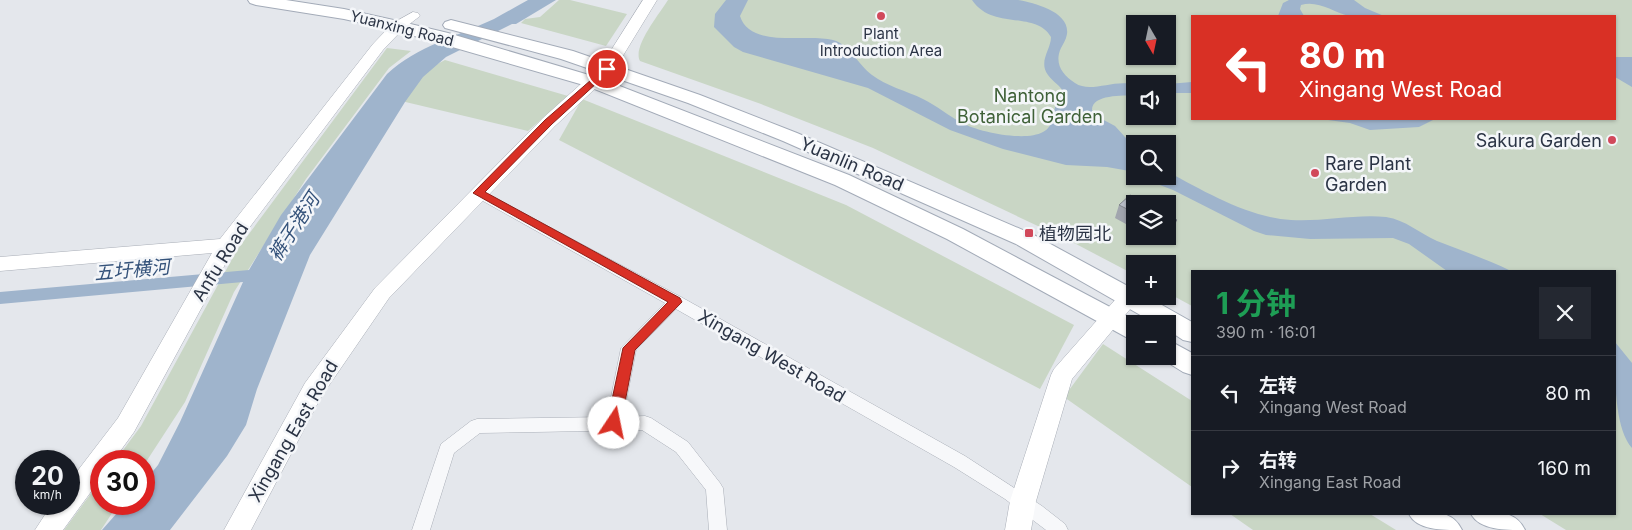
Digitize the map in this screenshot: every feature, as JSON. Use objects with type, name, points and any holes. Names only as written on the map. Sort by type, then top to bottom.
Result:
[{"type":"main road","name":"Yuanxing Road","points":[[256,0],[344,14],[442,38],[491,43]]},
{"type":"main road","name":"Yuanxing Road","points":[[336,0],[366,5],[468,29],[491,43]]},
{"type":"main road","name":"Yuanlin Road","points":[[491,43],[600,75],[694,99],[790,137],[1001,228],[1049,252],[1126,295]]},
{"type":"main road","name":"Yuanlin Road","points":[[600,75],[842,180],[955,234],[1126,326]]},
{"type":"main road","name":"Yuanlin Road","points":[[1143,305],[1191,332]]},
{"type":"main road","points":[[1176,355],[1191,364]]},
{"type":"main road","points":[[1424,515],[1447,530]]},
{"type":"main road","points":[[1486,515],[1510,530]]},
{"type":"street","name":"Xingang East Road","points":[[238,530],[250,504],[318,382],[382,293],[548,122],[600,75],[650,0]]},
{"type":"street","name":"Anfu Road","points":[[80,487],[126,425],[226,244],[378,47],[398,26],[413,16]]},
{"type":"street","name":"Xingang West Road","points":[[478,193],[676,302],[1023,501],[1059,530]]},
{"type":"street","points":[[0,264],[226,244]]},
{"type":"street","points":[[1018,530],[1023,501],[1062,375],[1126,301]]},
{"type":"street","points":[[614,423],[629,348],[676,302]]},
{"type":"street","points":[[421,530],[447,448],[477,426],[614,423],[646,423],[682,448],[714,488],[718,530]]},
{"type":"street","name":"Anfu Road","points":[[48,530],[59,515]]},
{"type":"green space","points":[[559,0],[570,0],[627,14],[606,46],[521,23],[525,19],[540,17]]},
{"type":"green space","name":"Nantong Botanical Garden","points":[[668,0],[1632,0],[1632,530],[1566,530],[1542,515],[1616,515],[1616,270],[1191,270],[1191,305],[1176,297],[1176,255],[1126,255],[1126,270],[1076,244],[873,148],[761,104],[640,61],[640,47],[643,39]]},
{"type":"green space","points":[[387,48],[411,51],[389,68],[306,179],[234,292],[185,402],[154,450],[123,450],[141,426],[237,250]]},
{"type":"green space","points":[[445,60],[568,96],[528,131],[397,100],[416,75]]},
{"type":"green space","points":[[582,99],[846,205],[1074,325],[1040,389],[559,140]]},
{"type":"green space","points":[[1103,344],[1126,359],[1126,365],[1136,365],[1191,400],[1191,486],[1064,397]]},
{"type":"green space","points":[[90,495],[90,515],[111,515],[101,530],[64,530],[75,515],[80,515],[80,508]]},
{"type":"green space","points":[[1231,515],[1372,515],[1396,530],[1253,530]]},
{"type":"water","name":"裤子港河","points":[[528,0],[556,0],[516,24],[512,24],[446,57],[423,77],[405,102],[310,255],[257,389],[246,425],[227,456],[170,530],[102,530],[115,515],[155,515],[155,469],[180,422],[243,282],[0,304],[0,292],[249,270],[281,215],[387,74],[411,56],[438,42],[494,19]]},
{"type":"water","points":[[726,0],[748,0],[740,16],[746,26],[755,33],[780,38],[822,38],[839,42],[849,50],[867,71],[878,79],[923,99],[957,120],[979,130],[1002,135],[1025,136],[1043,132],[1050,126],[1055,106],[1064,93],[1045,70],[1044,65],[1051,37],[1044,29],[1035,24],[991,15],[972,0],[1018,0],[1042,6],[1057,14],[1066,26],[1067,36],[1058,59],[1060,68],[1070,80],[1081,86],[1088,87],[1126,83],[1126,95],[1102,98],[1093,105],[1092,110],[1100,118],[1115,126],[1126,138],[1126,170],[1107,167],[1066,165],[1003,149],[950,130],[868,88],[743,52],[734,47],[714,27],[715,14]]},
{"type":"water","points":[[1289,0],[1354,0],[1365,8],[1382,15],[1346,15],[1319,5],[1307,4],[1301,5],[1300,9],[1303,15],[1278,15],[1283,3]]},
{"type":"water","points":[[1616,57],[1632,57],[1632,87],[1616,78]]},
{"type":"water","points":[[1191,82],[1191,93],[1176,93],[1176,83]]},
{"type":"water","points":[[1328,120],[1433,120],[1419,127],[1370,130],[1350,123]]},
{"type":"water","points":[[1176,176],[1243,209],[1275,218],[1314,220],[1362,216],[1386,217],[1406,224],[1430,238],[1509,270],[1446,270],[1409,244],[1393,238],[1310,239],[1266,235],[1254,231],[1160,185],[1176,185]]},
{"type":"water","points":[[1616,343],[1632,363],[1632,448],[1626,439],[1618,412],[1616,397]]},
{"type":"building","points":[[1126,199],[1126,208],[1119,205]]},
{"type":"place","name":"Plant Introduction Area","points":[[881,16]]},
{"type":"place","name":"Sakura Garden","points":[[1612,140]]},
{"type":"place","name":"Rare Plant Garden","points":[[1315,173]]},
{"type":"place","name":"植物园北","points":[[1029,233]]},
{"type":"route","points":[[607,69],[548,122],[478,193],[676,302],[629,348],[614,423]]},
{"type":"water label","name":"五圩横河","points":[[132,270]]}]
